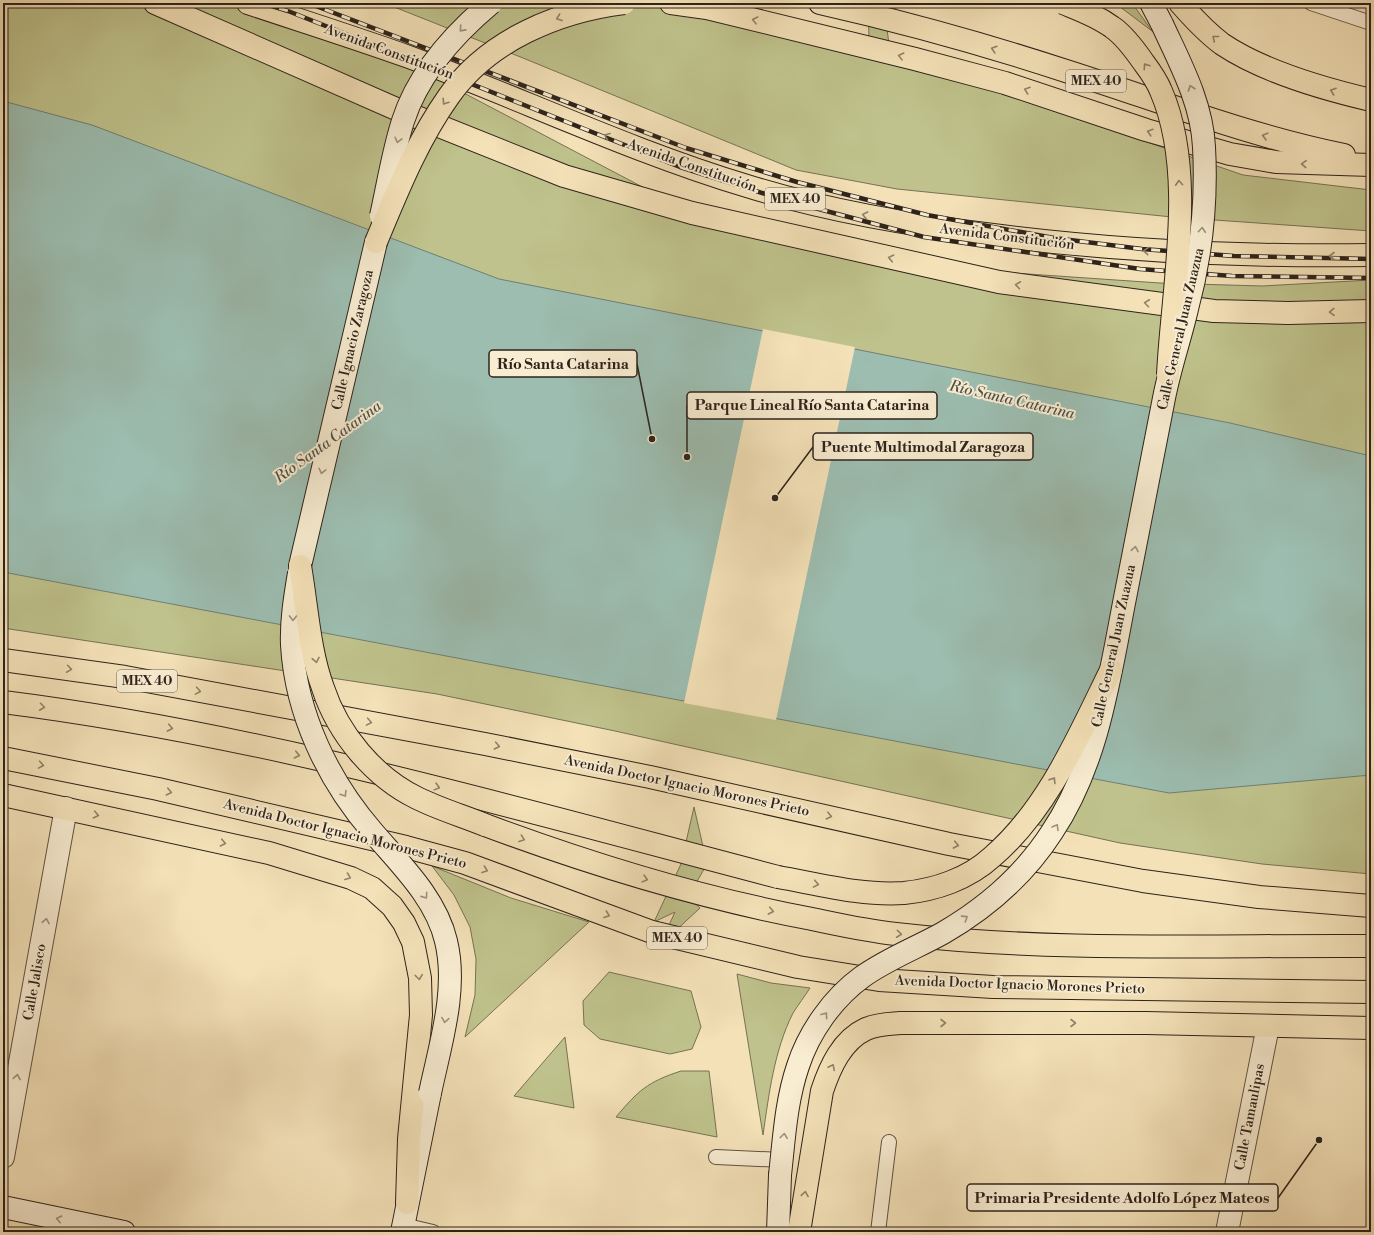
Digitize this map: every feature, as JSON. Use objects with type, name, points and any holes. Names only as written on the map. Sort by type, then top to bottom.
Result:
[{"type":"highway","points":[[156,3],[394,108],[564,176],[692,213],[1014,284],[1214,311],[1288,313],[1371,311]]},
{"type":"highway","name":"Avenida Constitución","points":[[248,3],[409,57],[648,152],[747,186],[838,210],[933,228],[1062,244],[1158,252],[1371,255]]},
{"type":"highway","points":[[376,242],[425,134],[450,94],[470,72],[489,55],[533,28],[568,15],[602,6],[624,3]]},
{"type":"highway","points":[[671,3],[707,8],[1005,83],[1146,130],[1230,154],[1276,162],[1371,165]]},
{"type":"highway","name":"MEX 40","points":[[820,3],[968,41],[1069,72],[1244,130],[1316,149],[1371,160]]},
{"type":"highway","points":[[1063,3],[1087,12],[1113,28],[1136,50],[1161,90],[1171,121],[1177,154],[1180,228],[1168,375]]},
{"type":"highway","points":[[1180,3],[1198,24],[1222,44],[1261,66],[1343,94],[1371,100]]},
{"type":"highway","points":[[300,566],[316,663],[323,689],[339,724],[361,754],[386,779],[417,798],[563,854],[747,907],[895,934],[987,942],[1102,946],[1371,946]]},
{"type":"highway","name":"Avenida Doctor Ignacio Morones Prieto","points":[[3,660],[125,677],[484,744],[650,777],[950,844],[1143,881],[1259,897],[1371,906]]},
{"type":"highway","points":[[3,702],[146,723],[250,744],[430,785],[778,877],[871,892],[903,893],[934,888],[963,877],[991,858],[1017,832],[1064,764],[1111,670]]},
{"type":"highway","name":"Avenida Doctor Ignacio Morones Prieto","points":[[3,758],[158,789],[406,847],[465,863],[652,932],[798,967],[879,980],[993,987],[1371,992]]},
{"type":"highway","points":[[3,795],[269,853],[326,869],[351,878],[372,888],[392,906],[404,924],[413,942],[420,978],[421,1015],[409,1139],[407,1203]]},
{"type":"highway","points":[[799,1232],[822,1091],[830,1070],[839,1053],[866,1029],[877,1025],[900,1023],[1146,1023],[1371,1028]]},
{"type":"street","name":"Calle Ignacio Zaragoza","points":[[402,1228],[449,995],[450,968],[447,942],[441,923],[409,874],[351,805],[328,768],[311,732],[299,691],[292,646],[293,609],[300,566],[403,121],[416,91],[430,68],[470,20],[491,3]]},
{"type":"street","name":"Calle General Juan Zuazua","points":[[778,1232],[781,1168],[788,1105],[796,1071],[815,1030],[836,1000],[862,976],[943,933],[971,915],[998,894],[1028,865],[1052,833],[1072,800],[1088,761],[1111,670],[1168,375],[1188,307],[1200,249],[1205,191],[1204,152],[1196,103],[1185,73],[1151,3]]},
{"type":"street","name":"Calle Jalisco","points":[[3,1156],[66,808]]},
{"type":"street","name":"Calle Tamaulipas","points":[[1227,1232],[1268,1026]]},
{"type":"street","points":[[3,1207],[124,1232]]},
{"type":"lane","points":[[1311,3],[1371,22]]},
{"type":"lane","points":[[878,1232],[888,1142]]},
{"type":"lane","points":[[716,1157],[781,1168]]},
{"type":"lane","points":[[402,1228],[433,1232]]},
{"type":"green space","name":"Río Santa Catarina","points":[[3,3],[262,3],[419,66],[460,91],[671,202],[940,268],[1160,283],[1262,286],[1371,280],[1371,874],[1262,864],[1120,843],[615,731],[437,694],[3,628]]},
{"type":"green space","points":[[384,3],[685,3],[869,38],[868,3],[910,3],[891,10],[887,29],[891,59],[935,69],[1243,175],[1371,190],[1371,231],[1172,217],[897,189],[796,170],[523,58]]},
{"type":"green space","points":[[1115,3],[1132,3],[1152,31]]},
{"type":"green space","points":[[694,807],[707,864],[688,897],[700,908],[660,945],[675,912],[654,922],[681,864]]},
{"type":"green space","points":[[432,866],[511,898],[589,922],[465,1037],[475,995],[476,959],[470,927],[454,895]]},
{"type":"green space","points":[[609,972],[691,991],[701,1027],[692,1049],[670,1054],[600,1039],[584,1025],[583,1001]]},
{"type":"green space","points":[[737,974],[771,983],[810,988],[793,1013],[781,1042],[773,1073],[763,1135]]},
{"type":"green space","points":[[565,1037],[574,1108],[514,1096]]},
{"type":"green space","points":[[681,1071],[709,1071],[717,1137],[616,1117],[644,1088],[660,1079]]},
{"type":"water","name":"Río Santa Catarina","points":[[3,101],[92,125],[499,279],[1230,423],[1371,456],[1371,775],[1169,793],[3,572]]},
{"type":"pier","points":[[763,329],[855,347],[776,720],[684,703]]},
{"type":"railway","points":[[262,3],[288,11],[680,167],[781,199],[924,237],[1140,269],[1232,276],[1371,278]]},
{"type":"railway","points":[[308,3],[686,148],[797,182],[927,215],[1054,238],[1142,249],[1234,256],[1371,259]]},
{"type":"place","name":"Río Santa Catarina","points":[[652,439]]},
{"type":"place","name":"Parque Lineal Río Santa Catarina","points":[[687,457]]},
{"type":"place","name":"Puente Multimodal Zaragoza","points":[[775,498]]},
{"type":"place","name":"Primaria Presidente Adolfo López Mateos","points":[[1319,1140]]}]
